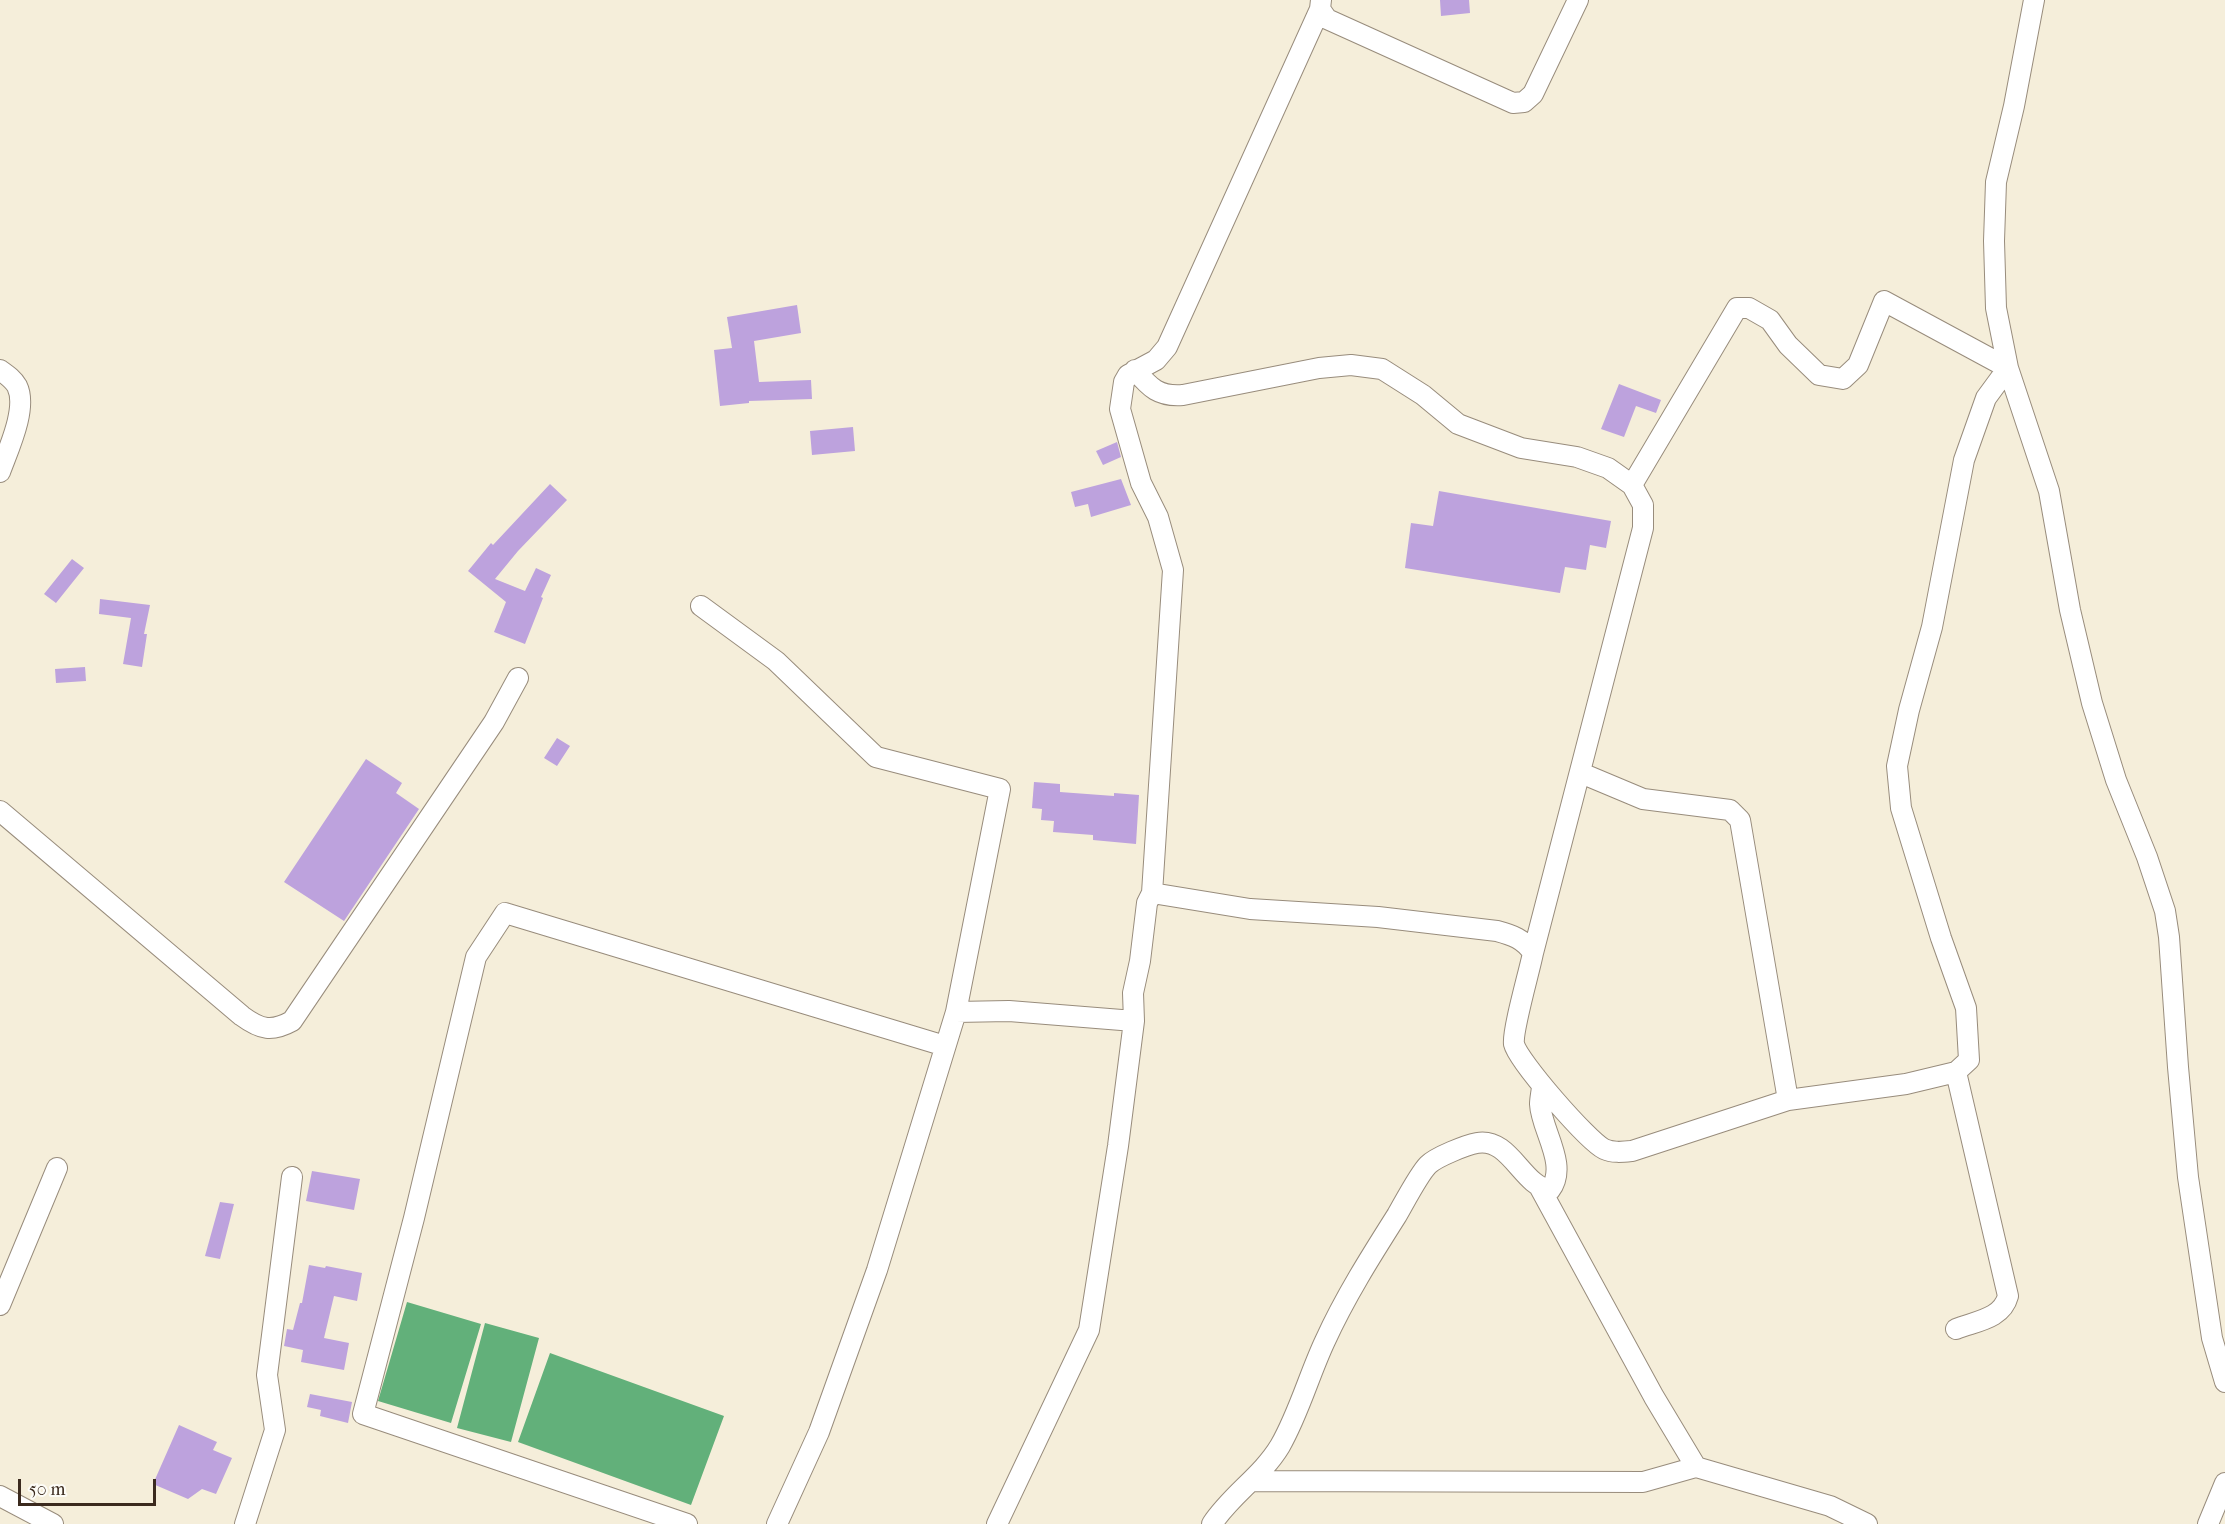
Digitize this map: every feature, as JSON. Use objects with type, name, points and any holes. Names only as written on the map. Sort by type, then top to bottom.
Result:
[{"type":"street","points":[[1321,5],[1327,19],[1513,103],[1524,102],[1533,94],[1578,0]]},
{"type":"street","points":[[2034,0],[2014,106],[1996,182],[1994,241],[1996,308],[2008,368],[2049,491],[2070,610],[2092,703],[2116,780],[2147,857],[2165,911],[2169,937],[2187,1177],[2212,1338],[2225,1382]]},
{"type":"street","points":[[997,1524],[1089,1330],[1118,1146],[1134,1021],[1132,993],[1140,961],[1148,903],[1152,893],[1173,570],[1158,517],[1141,483],[1120,409],[1124,382],[1135,370],[1156,360],[1167,347],[1321,5]]},
{"type":"street","points":[[1632,485],[1737,308],[1749,308],[1770,320],[1788,345],[1819,375],[1843,379],[1858,365],[1884,301],[2008,368]]},
{"type":"street","points":[[1135,370],[1149,386],[1168,396],[1319,368],[1351,365],[1382,369],[1423,395],[1458,424],[1521,448],[1577,457],[1608,468],[1632,485],[1643,505],[1643,528],[1533,953],[1514,1043],[1526,1066],[1542,1085],[1602,1148],[1614,1152],[1632,1151],[1788,1100],[1906,1084],[1956,1072],[1969,1060],[1966,1008],[1941,938],[1901,808],[1897,766],[1909,710],[1932,627],[1964,460],[1986,398],[2008,368]]},
{"type":"street","points":[[0,370],[12,378],[18,388],[20,406],[11,444],[0,472]]},
{"type":"street","points":[[701,606],[776,661],[876,757],[1000,789],[956,1012],[877,1270],[819,1432],[777,1524]]},
{"type":"street","points":[[0,811],[253,1025],[276,1029],[292,1021],[494,722],[518,678]]},
{"type":"street","points":[[1581,773],[1643,799],[1730,810],[1740,820],[1788,1100]]},
{"type":"street","points":[[1152,893],[1250,909],[1378,917],[1497,931],[1514,936],[1526,943],[1533,953]]},
{"type":"street","points":[[687,1524],[363,1414],[414,1218],[476,957],[505,913],[945,1046]]},
{"type":"street","points":[[956,1012],[1009,1011],[1134,1021]]},
{"type":"street","points":[[1956,1072],[2008,1296],[2005,1307],[1995,1315],[1956,1329]]},
{"type":"street","points":[[1540,1188],[1550,1190],[1555,1184],[1557,1170],[1540,1105],[1542,1085]]},
{"type":"street","points":[[1212,1524],[1220,1511],[1269,1462],[1281,1445],[1325,1341],[1355,1282],[1428,1165],[1460,1148],[1480,1142],[1497,1147],[1514,1160],[1540,1188],[1654,1397],[1696,1467]]},
{"type":"street","points":[[0,1305],[57,1168]]},
{"type":"street","points":[[245,1524],[275,1430],[267,1375],[292,1177]]},
{"type":"street","points":[[1251,1481],[1643,1482],[1696,1467],[1830,1506],[1867,1524]]},
{"type":"street","points":[[2208,1524],[2225,1482]]},
{"type":"street","points":[[0,1496],[53,1524]]},
{"type":"green space","points":[[407,1302],[481,1324],[451,1423],[378,1401]]},
{"type":"green space","points":[[485,1323],[539,1338],[511,1442],[457,1428]]},
{"type":"green space","points":[[550,1353],[724,1416],[691,1505],[518,1442]]},
{"type":"building","points":[[1440,0],[1469,0],[1470,13],[1441,16]]},
{"type":"building","points":[[797,305],[801,333],[754,341],[759,382],[811,380],[812,399],[749,401],[749,403],[720,406],[714,350],[732,348],[727,317]]},
{"type":"building","points":[[1619,384],[1661,400],[1656,413],[1636,406],[1624,437],[1601,429]]},
{"type":"building","points":[[853,427],[855,451],[812,455],[810,431]]},
{"type":"building","points":[[1117,442],[1121,457],[1103,465],[1096,451]]},
{"type":"building","points":[[1121,479],[1131,505],[1091,517],[1088,504],[1075,507],[1071,492]]},
{"type":"building","points":[[550,484],[567,500],[518,551],[495,579],[525,591],[536,568],[551,575],[525,644],[494,632],[506,602],[468,571],[491,543],[493,545]]},
{"type":"building","points":[[1439,491],[1611,521],[1606,548],[1590,545],[1586,570],[1565,567],[1560,593],[1405,568],[1411,523],[1433,526]]},
{"type":"building","points":[[72,559],[84,568],[56,603],[44,594]]},
{"type":"building","points":[[100,599],[150,605],[144,634],[147,634],[142,667],[123,664],[131,618],[99,614]]},
{"type":"building","points":[[85,667],[86,681],[56,683],[55,669]]},
{"type":"building","points":[[557,738],[570,746],[557,766],[544,758]]},
{"type":"building","points":[[366,759],[402,783],[396,793],[419,809],[344,921],[284,882]]},
{"type":"building","points":[[1034,782],[1060,784],[1060,792],[1114,796],[1114,793],[1139,795],[1136,844],[1093,840],[1093,835],[1053,832],[1054,821],[1041,820],[1042,809],[1032,808]]},
{"type":"building","points":[[312,1171],[360,1179],[354,1210],[306,1201]]},
{"type":"building","points":[[220,1202],[234,1204],[220,1259],[205,1256]]},
{"type":"building","points":[[309,1265],[362,1273],[357,1301],[334,1296],[324,1338],[349,1343],[344,1370],[301,1362],[303,1350],[284,1346],[287,1329],[293,1330],[300,1303],[302,1303]]},
{"type":"building","points":[[310,1394],[352,1402],[348,1423],[320,1416],[321,1410],[307,1407]]},
{"type":"building","points":[[179,1425],[217,1442],[213,1450],[232,1458],[216,1494],[202,1489],[188,1499],[153,1484]]}]
